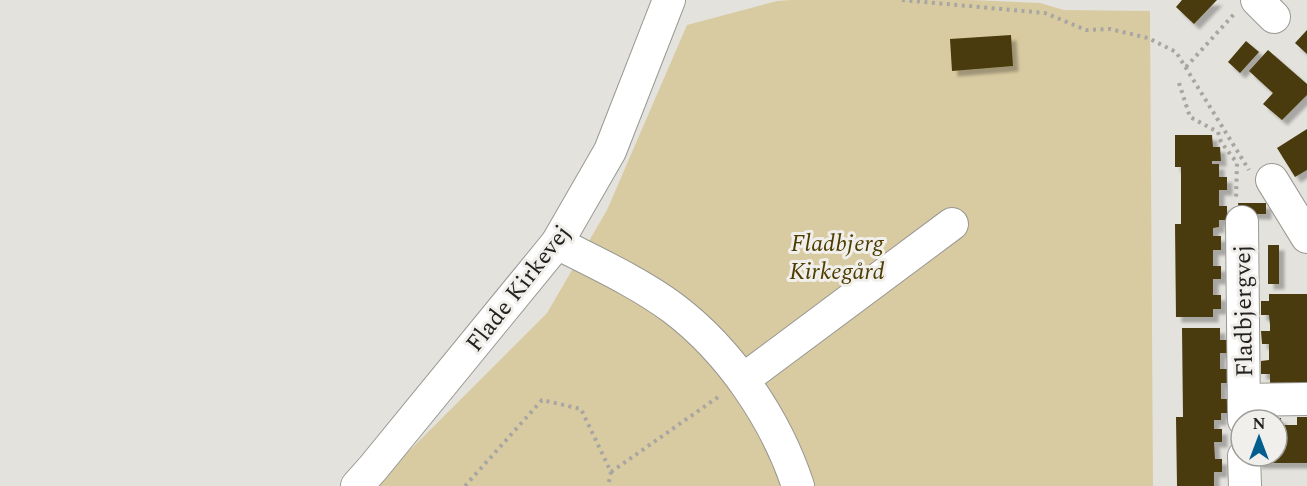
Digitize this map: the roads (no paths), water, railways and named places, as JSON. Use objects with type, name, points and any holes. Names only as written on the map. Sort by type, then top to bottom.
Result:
[{"type":"street","name":"Flade Kirkevej","points":[[357,486],[557,243],[610,151],[669,0]]},
{"type":"street","points":[[1261,177],[1307,237]]},
{"type":"street","name":"Fladbjergvej","points":[[1242,222],[1244,408]]},
{"type":"street","points":[[744,379],[952,224]]},
{"type":"street","points":[[557,243],[624,277],[674,308],[708,340],[744,379],[778,436],[798,486]]},
{"type":"street","name":"Fladbjergvej","points":[[1255,408],[1307,399]]},
{"type":"street","points":[[1244,468],[1245,486]]},
{"type":"park label","name":"Fladbjerg Kirkegård","points":[[837,257]]}]
